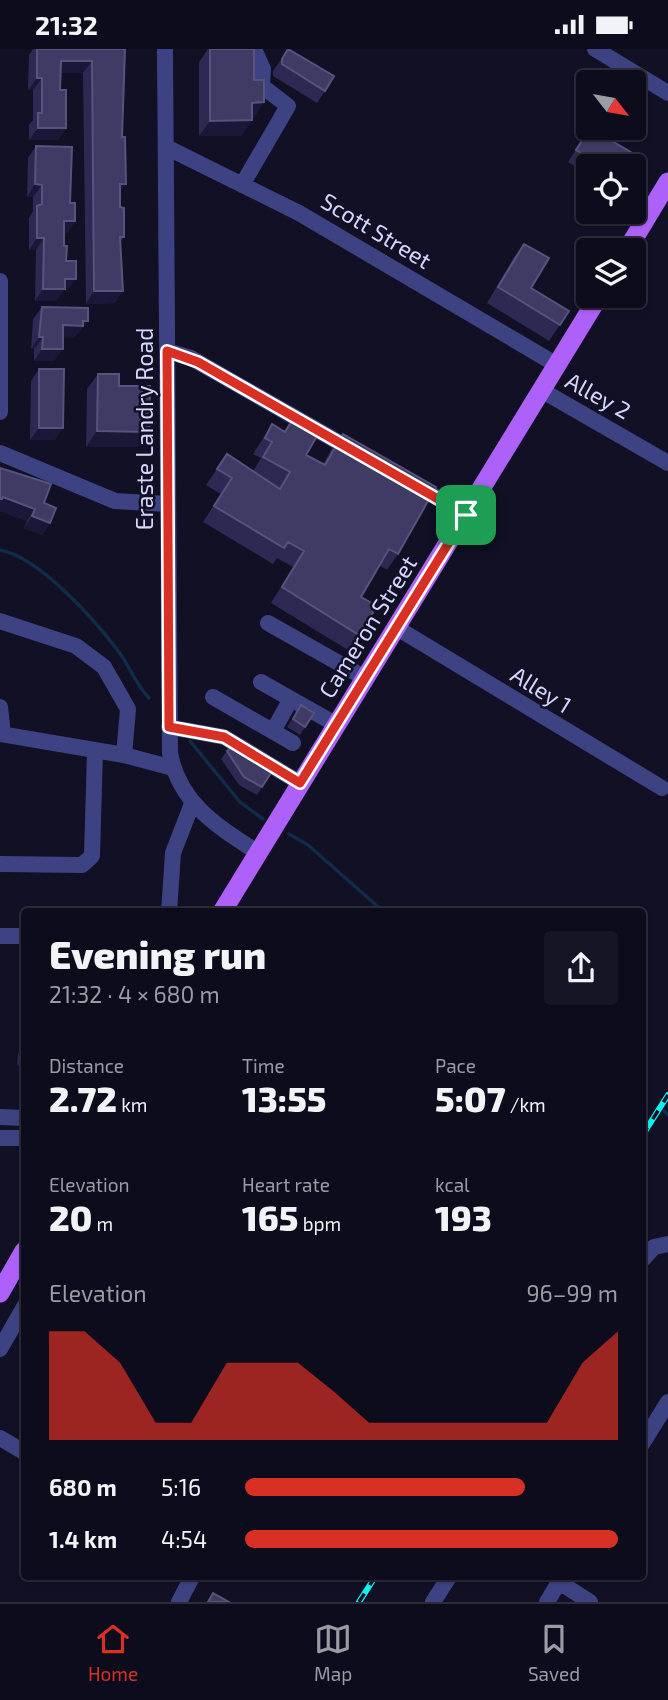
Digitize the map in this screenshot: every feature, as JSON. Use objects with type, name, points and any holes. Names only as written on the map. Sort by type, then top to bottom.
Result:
[{"type":"main road","points":[[633,238],[668,182]]},
{"type":"main road","name":"Cameron Street","points":[[224,908],[592,308]]},
{"type":"main road","points":[[0,1294],[21,1256]]},
{"type":"street","name":"Eraste Landry Road","points":[[165,49],[169,727],[173,768],[192,804],[257,852]]},
{"type":"street","points":[[242,185],[288,106],[262,86],[263,69],[254,49]]},
{"type":"street","points":[[595,49],[668,93]]},
{"type":"street","name":"Scott Street","points":[[166,147],[299,212],[557,365]]},
{"type":"street","points":[[0,281],[0,412]]},
{"type":"street","points":[[167,351],[198,362],[368,459]]},
{"type":"street","name":"Alley 2","points":[[541,390],[668,463]]},
{"type":"street","points":[[0,453],[115,501],[168,504]]},
{"type":"street","points":[[393,473],[466,515]]},
{"type":"street","points":[[0,621],[76,646],[104,667],[128,709],[124,755]]},
{"type":"street","points":[[268,623],[365,678]]},
{"type":"street","name":"Alley 1","points":[[397,628],[662,788]]},
{"type":"street","points":[[261,681],[337,725]]},
{"type":"street","points":[[213,697],[293,743]]},
{"type":"street","points":[[273,731],[291,699]]},
{"type":"street","points":[[0,707],[1,734],[124,755],[173,768]]},
{"type":"street","points":[[169,727],[224,737],[300,783]]},
{"type":"street","points":[[0,864],[82,865],[89,862],[92,856],[95,751]]},
{"type":"street","points":[[169,908],[173,853],[192,804]]},
{"type":"street","points":[[0,936],[21,936]]},
{"type":"street","points":[[0,1117],[21,1118]]},
{"type":"street","points":[[0,1138],[21,1138]]},
{"type":"street","points":[[646,1256],[663,1245]]},
{"type":"street","points":[[0,1294],[21,1306]]},
{"type":"street","points":[[0,1349],[21,1313]]},
{"type":"street","points":[[646,1440],[662,1423],[668,1402]]},
{"type":"street","points":[[0,1438],[21,1450]]},
{"type":"street","points":[[179,1602],[190,1580]]},
{"type":"street","points":[[433,1602],[447,1580]]},
{"type":"street","points":[[547,1602],[560,1580]]},
{"type":"street","points":[[562,1580],[590,1602]]},
{"type":"building","points":[[37,49],[125,49],[122,137],[125,137],[126,184],[120,184],[120,207],[124,208],[124,237],[120,237],[123,291],[94,291],[92,61],[61,61],[60,90],[66,90],[66,128],[38,128],[38,113],[42,113],[42,78],[37,78]]},
{"type":"building","points":[[210,49],[254,49],[254,80],[264,80],[264,102],[252,103],[252,120],[210,121]]},
{"type":"building","points":[[288,49],[334,76],[325,91],[282,64]]},
{"type":"building","points":[[582,140],[610,140],[634,154],[583,154],[576,150]]},
{"type":"building","points":[[36,146],[72,147],[70,203],[75,203],[75,221],[64,221],[64,246],[67,246],[66,261],[76,261],[76,279],[65,279],[65,289],[43,289],[44,238],[37,238],[37,206],[42,204],[42,185],[35,184]]},
{"type":"building","points":[[524,244],[549,258],[531,288],[569,311],[560,325],[498,287]]},
{"type":"building","points":[[42,307],[88,308],[88,321],[83,321],[83,326],[63,325],[63,349],[42,349],[43,337],[39,337]]},
{"type":"building","points":[[39,369],[64,369],[63,428],[39,428]]},
{"type":"building","points":[[98,374],[119,374],[119,386],[150,386],[149,432],[97,431]]},
{"type":"building","points":[[294,417],[320,431],[306,455],[325,465],[343,434],[436,487],[398,554],[389,549],[361,597],[377,606],[359,635],[282,587],[304,551],[288,542],[284,548],[214,506],[232,478],[217,469],[227,454],[280,489],[290,472],[263,457],[272,442],[265,438],[272,424],[285,432]]},
{"type":"building","points":[[0,468],[51,484],[44,503],[56,508],[50,523],[32,516],[35,509],[3,497],[0,499]]},
{"type":"building","points":[[301,705],[314,713],[305,727],[293,719]]},
{"type":"building","points":[[236,745],[246,751],[253,761],[256,757],[274,768],[262,787],[244,777],[227,751]]},
{"type":"building","points":[[213,1593],[229,1602],[208,1602]]},
{"type":"waterway","points":[[0,550],[32,564],[65,592],[109,639],[149,698]]},
{"type":"waterway","points":[[190,741],[240,802],[263,819]]},
{"type":"waterway","points":[[289,834],[308,845],[379,908]]},
{"type":"waterway","points":[[664,1111],[668,1115]]},
{"type":"railway","points":[[646,1130],[668,1095]]},
{"type":"railway","points":[[359,1602],[373,1580]]},
{"type":"route","points":[[167,351],[191,358],[466,515],[300,783],[224,737],[169,727],[167,351]]}]
